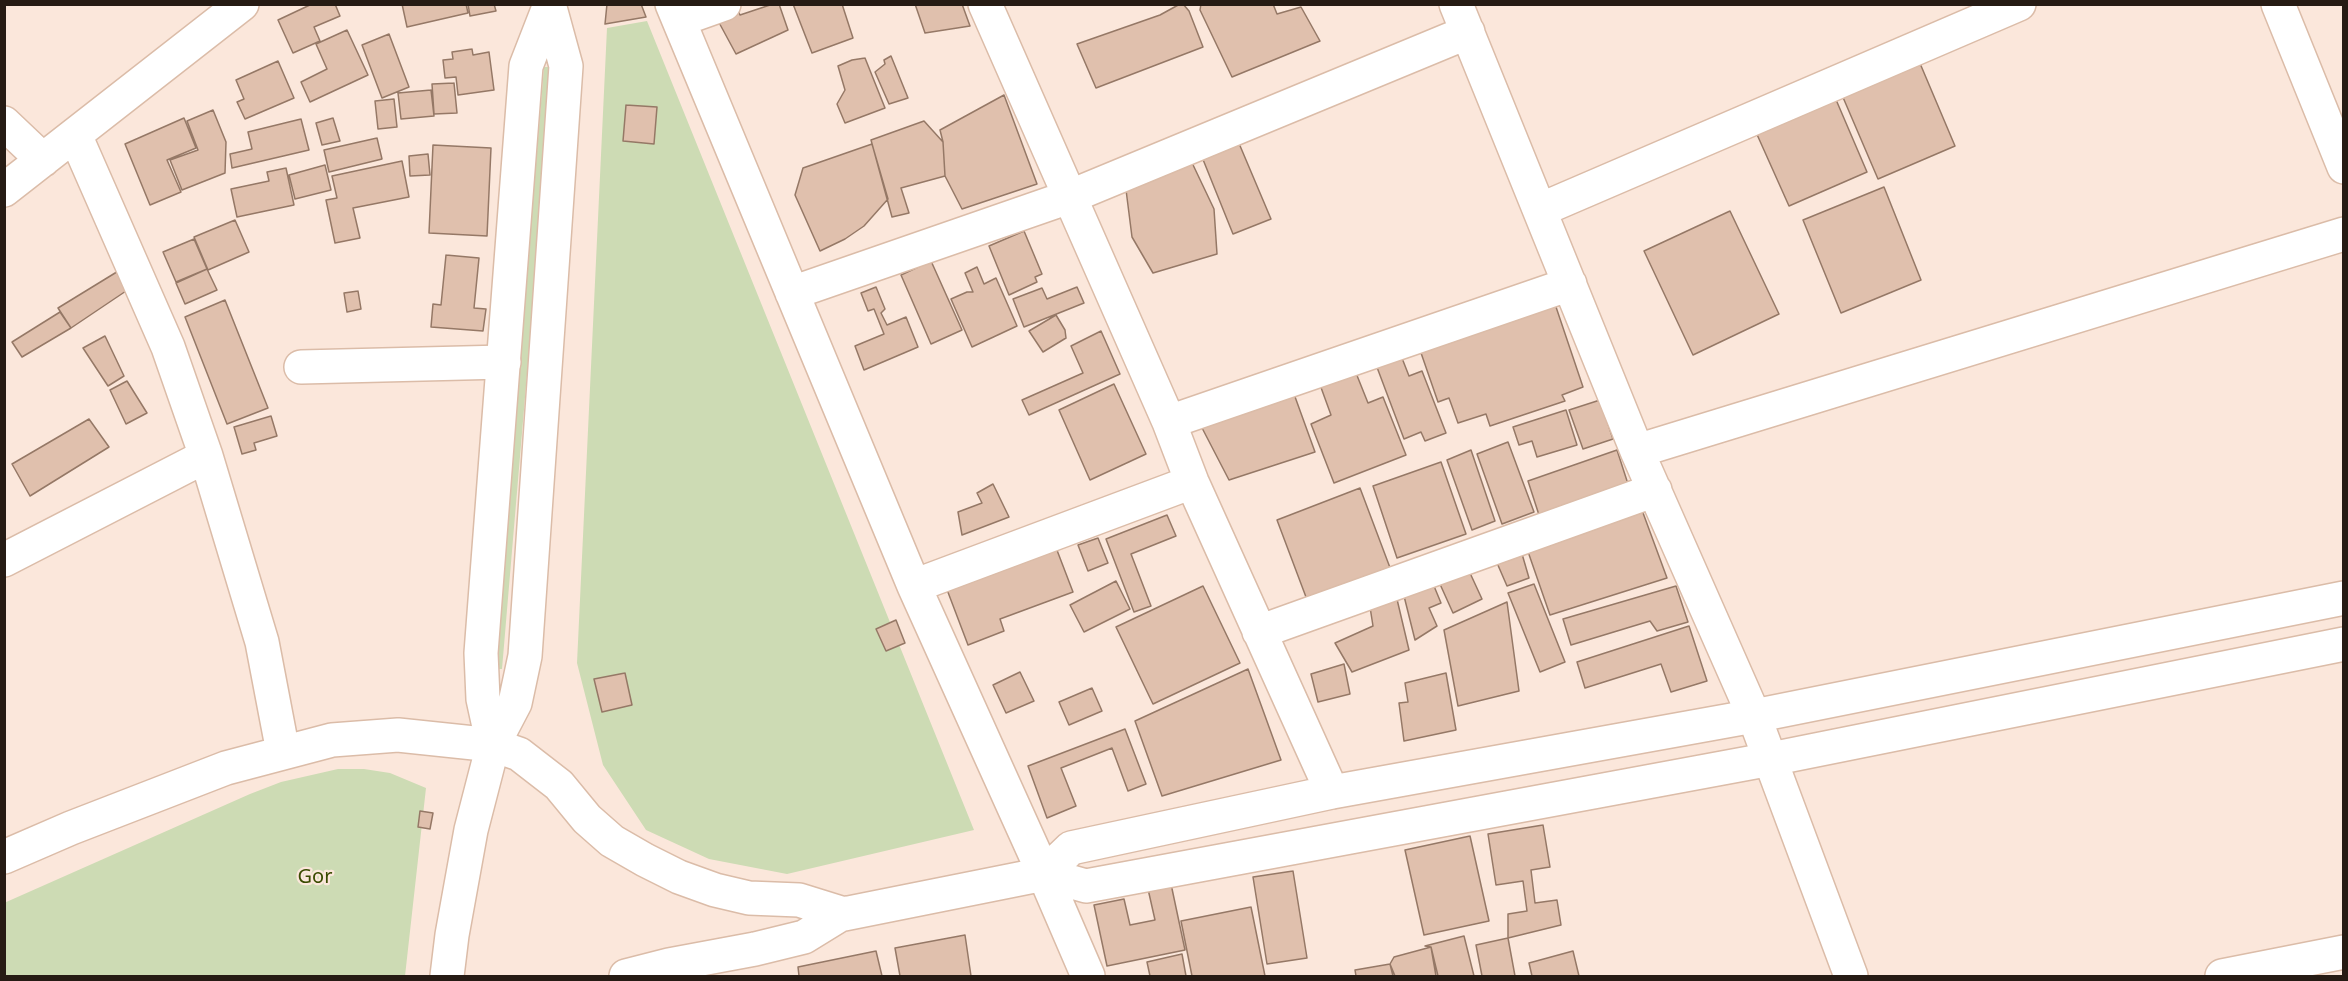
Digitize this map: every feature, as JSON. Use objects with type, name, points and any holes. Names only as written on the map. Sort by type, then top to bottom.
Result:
[{"type":"street","points":[[4,190],[242,4]]},
{"type":"street","points":[[724,4],[676,12],[914,586],[1088,976]]},
{"type":"street","points":[[985,4],[1169,422],[1192,482],[1332,792]]},
{"type":"street","points":[[1540,210],[2019,4]]},
{"type":"street","points":[[2278,4],[2343,167]]},
{"type":"street","points":[[493,745],[483,699],[481,653],[526,66],[549,6]]},
{"type":"street","points":[[447,976],[471,830],[493,745],[515,703],[526,645],[566,66],[549,6]]},
{"type":"street","points":[[792,293],[1070,197],[1462,18],[1637,451],[1754,716],[1851,976]]},
{"type":"street","points":[[4,123],[43,160]]},
{"type":"street","points":[[75,135],[168,347],[206,456],[262,642],[283,752]]},
{"type":"street","points":[[1637,451],[2343,234]]},
{"type":"street","points":[[1169,422],[1570,284]]},
{"type":"street","points":[[301,367],[504,362]]},
{"type":"street","points":[[4,560],[206,456]]},
{"type":"street","points":[[914,586],[1192,482]]},
{"type":"street","points":[[1259,632],[1655,490]]},
{"type":"street","points":[[1044,874],[1071,848],[1332,792],[1754,716],[2343,598]]},
{"type":"street","points":[[626,976],[669,964],[756,963],[843,913],[1044,874],[1086,886],[1771,759],[2343,644]]},
{"type":"street","points":[[4,857],[170,788],[226,768],[332,740],[398,735],[493,745],[519,753],[559,785],[587,819],[612,841],[679,877],[715,890],[749,898],[799,900],[843,913]]},
{"type":"street","points":[[2222,976],[2343,952]]},
{"type":"green space","points":[[647,21],[974,830],[787,874],[709,859],[646,830],[603,765],[577,663],[607,28]]},
{"type":"green space","points":[[544,67],[553,67],[502,669],[494,669]]},
{"type":"green space","name":"Gor","points":[[338,769],[364,769],[390,773],[426,788],[405,976],[5,976],[4,903],[250,794],[281,782]]},
{"type":"building","points":[[312,4],[335,4],[340,16],[314,27],[320,41],[293,53],[278,20]]},
{"type":"building","points":[[402,4],[466,4],[468,13],[407,27]]},
{"type":"building","points":[[468,4],[494,4],[496,11],[470,16]]},
{"type":"building","points":[[607,4],[641,4],[646,17],[605,24]]},
{"type":"building","points":[[779,4],[788,30],[736,54],[716,17],[736,6],[740,15]]},
{"type":"building","points":[[793,4],[842,4],[853,38],[812,53]]},
{"type":"building","points":[[915,4],[962,4],[970,26],[925,33]]},
{"type":"building","points":[[1183,4],[1189,11],[1203,47],[1096,88],[1077,44],[1160,15]]},
{"type":"building","points":[[1201,4],[1273,4],[1277,14],[1301,7],[1320,41],[1232,77],[1200,10]]},
{"type":"building","points":[[347,30],[368,75],[310,102],[301,82],[327,69],[316,44]]},
{"type":"building","points":[[389,34],[409,87],[382,98],[362,45]]},
{"type":"building","points":[[472,49],[473,55],[489,52],[494,90],[458,95],[456,77],[445,78],[443,60],[453,59],[452,52]]},
{"type":"building","points":[[891,56],[908,98],[889,104],[875,72],[885,64],[884,60]]},
{"type":"building","points":[[865,58],[885,108],[845,123],[837,104],[845,90],[838,66]]},
{"type":"building","points":[[278,61],[294,98],[245,119],[237,102],[244,99],[236,80]]},
{"type":"building","points":[[1919,61],[1955,146],[1878,179],[1842,95]]},
{"type":"building","points":[[454,83],[457,113],[434,114],[432,84]]},
{"type":"building","points":[[431,90],[434,116],[401,119],[398,93]]},
{"type":"building","points":[[1004,95],[1037,184],[962,209],[945,176],[940,130]]},
{"type":"building","points":[[1834,95],[1867,172],[1789,206],[1755,130]]},
{"type":"building","points":[[394,99],[397,127],[378,129],[375,101]]},
{"type":"building","points":[[626,105],[657,107],[654,144],[623,141]]},
{"type":"building","points":[[213,110],[226,142],[225,173],[182,190],[170,160],[198,150],[187,121]]},
{"type":"building","points":[[184,118],[196,148],[167,160],[181,192],[150,205],[125,144]]},
{"type":"building","points":[[333,118],[340,141],[322,145],[316,123]]},
{"type":"building","points":[[301,119],[309,150],[232,168],[230,154],[252,149],[248,132]]},
{"type":"building","points":[[924,121],[943,142],[945,176],[901,188],[909,213],[892,217],[871,140]]},
{"type":"building","points":[[377,138],[382,159],[329,172],[324,150]]},
{"type":"building","points":[[1238,141],[1271,219],[1233,234],[1202,157]]},
{"type":"building","points":[[872,144],[888,199],[864,226],[845,239],[820,251],[795,195],[803,168]]},
{"type":"building","points":[[433,145],[491,148],[487,236],[429,233]]},
{"type":"building","points":[[1185,148],[1214,209],[1217,254],[1153,273],[1132,237],[1124,174]]},
{"type":"building","points":[[428,154],[430,175],[410,176],[409,156]]},
{"type":"building","points":[[402,161],[409,197],[353,208],[360,238],[335,243],[326,200],[337,198],[332,176]]},
{"type":"building","points":[[325,165],[331,190],[295,199],[289,175]]},
{"type":"building","points":[[286,168],[294,205],[237,217],[231,189],[269,181],[267,172]]},
{"type":"building","points":[[1884,187],[1921,280],[1841,313],[1803,220]]},
{"type":"building","points":[[1730,211],[1779,314],[1693,355],[1644,251]]},
{"type":"building","points":[[235,220],[249,252],[208,270],[194,237]]},
{"type":"building","points":[[1024,231],[1042,274],[1035,277],[1037,282],[1009,295],[989,246]]},
{"type":"building","points":[[194,239],[207,269],[176,282],[163,252]]},
{"type":"building","points":[[446,255],[479,258],[474,308],[486,309],[483,331],[431,327],[433,304],[441,305]]},
{"type":"building","points":[[931,261],[962,330],[931,344],[901,275]]},
{"type":"building","points":[[977,267],[984,284],[996,278],[1017,326],[972,347],[951,299],[967,292],[973,292],[965,273]]},
{"type":"building","points":[[207,269],[217,290],[185,304],[176,283]]},
{"type":"building","points":[[120,270],[129,289],[71,328],[58,308]]},
{"type":"building","points":[[876,287],[885,309],[881,313],[887,325],[906,317],[918,347],[864,370],[855,346],[884,334],[874,309],[868,311],[861,293]]},
{"type":"building","points":[[1077,287],[1084,303],[1024,327],[1013,299],[1042,288],[1047,299]]},
{"type":"building","points":[[358,291],[361,309],[347,312],[344,293]]},
{"type":"building","points":[[225,300],[268,408],[227,424],[185,317]]},
{"type":"building","points":[[1555,304],[1583,387],[1562,395],[1565,401],[1490,426],[1486,414],[1458,423],[1449,398],[1438,402],[1420,350]]},
{"type":"building","points":[[60,312],[71,328],[22,357],[12,342]]},
{"type":"building","points":[[1056,315],[1065,330],[1066,338],[1043,352],[1029,331]]},
{"type":"building","points":[[1101,331],[1120,374],[1029,415],[1022,400],[1083,373],[1071,346]]},
{"type":"building","points":[[105,336],[124,376],[108,386],[83,348]]},
{"type":"building","points":[[1400,353],[1409,376],[1422,371],[1446,433],[1425,441],[1421,432],[1404,439],[1375,362]]},
{"type":"building","points":[[1354,368],[1368,403],[1383,397],[1406,455],[1334,483],[1311,424],[1331,415],[1319,382]]},
{"type":"building","points":[[127,381],[147,413],[126,424],[110,390]]},
{"type":"building","points":[[1114,384],[1146,454],[1090,480],[1059,410]]},
{"type":"building","points":[[1294,394],[1315,452],[1229,480],[1200,424]]},
{"type":"building","points":[[1600,400],[1613,439],[1583,449],[1569,410]]},
{"type":"building","points":[[1566,410],[1577,445],[1537,457],[1532,441],[1519,445],[1513,427]]},
{"type":"building","points":[[271,416],[277,436],[254,443],[256,450],[242,454],[234,427]]},
{"type":"building","points":[[89,419],[109,447],[30,496],[12,464]]},
{"type":"building","points":[[1508,442],[1534,512],[1502,524],[1477,454]]},
{"type":"building","points":[[1471,450],[1495,521],[1472,530],[1447,460]]},
{"type":"building","points":[[1617,450],[1628,484],[1539,515],[1528,481]]},
{"type":"building","points":[[1441,462],[1466,534],[1397,558],[1373,486]]},
{"type":"building","points":[[993,484],[1009,517],[962,535],[958,512],[982,503],[977,493]]},
{"type":"building","points":[[1360,488],[1392,573],[1309,605],[1277,520]]},
{"type":"building","points":[[1639,502],[1667,578],[1550,615],[1525,543]]},
{"type":"building","points":[[1167,515],[1176,536],[1131,554],[1151,606],[1134,612],[1106,539]]},
{"type":"building","points":[[1098,538],[1108,563],[1088,571],[1078,545]]},
{"type":"building","points":[[1055,545],[1073,592],[1000,619],[1004,631],[968,645],[946,587]]},
{"type":"building","points":[[1520,547],[1529,578],[1507,586],[1494,556]]},
{"type":"building","points":[[1464,560],[1482,599],[1453,613],[1435,573]]},
{"type":"building","points":[[1429,574],[1441,603],[1429,608],[1437,626],[1415,640],[1402,588]]},
{"type":"building","points":[[1116,581],[1130,609],[1084,632],[1070,605]]},
{"type":"building","points":[[1534,584],[1565,662],[1540,672],[1508,593]]},
{"type":"building","points":[[1203,586],[1240,663],[1153,704],[1116,627]]},
{"type":"building","points":[[1676,586],[1688,622],[1657,631],[1650,621],[1571,645],[1563,619]]},
{"type":"building","points":[[1396,595],[1409,650],[1352,672],[1335,643],[1373,626],[1370,607]]},
{"type":"building","points":[[1507,602],[1519,691],[1458,706],[1444,630]]},
{"type":"building","points":[[896,620],[905,643],[886,651],[876,629]]},
{"type":"building","points":[[1689,626],[1707,681],[1671,692],[1661,664],[1585,688],[1577,662]]},
{"type":"building","points":[[1344,664],[1350,694],[1318,702],[1311,674]]},
{"type":"building","points":[[1248,669],[1281,760],[1162,796],[1135,721]]},
{"type":"building","points":[[1020,672],[1034,701],[1006,713],[993,685]]},
{"type":"building","points":[[625,673],[632,705],[602,712],[594,679]]},
{"type":"building","points":[[1446,673],[1456,730],[1404,741],[1399,703],[1408,702],[1405,683]]},
{"type":"building","points":[[1092,688],[1102,711],[1069,725],[1059,702]]},
{"type":"building","points":[[1125,729],[1146,784],[1128,791],[1112,748],[1061,768],[1076,806],[1047,818],[1028,766]]},
{"type":"building","points":[[420,811],[433,813],[430,829],[418,827]]},
{"type":"building","points":[[1543,825],[1550,867],[1531,870],[1535,903],[1557,900],[1561,925],[1508,938],[1508,914],[1527,911],[1523,881],[1496,885],[1488,834]]},
{"type":"building","points":[[1470,836],[1489,921],[1424,935],[1405,850]]},
{"type":"building","points":[[1293,871],[1307,958],[1267,964],[1253,877]]},
{"type":"building","points":[[1171,884],[1185,950],[1107,966],[1094,905],[1124,899],[1130,925],[1155,920],[1148,889]]},
{"type":"building","points":[[1251,907],[1265,976],[1192,976],[1181,921]]},
{"type":"building","points":[[965,935],[971,976],[900,976],[895,948]]},
{"type":"building","points":[[1464,936],[1474,976],[1436,976],[1431,947],[1425,946]]},
{"type":"building","points":[[1508,938],[1515,976],[1482,976],[1476,945]]},
{"type":"building","points":[[1431,947],[1438,976],[1395,976],[1390,964],[1394,957]]},
{"type":"building","points":[[876,951],[882,976],[799,976],[798,967]]},
{"type":"building","points":[[1573,951],[1579,976],[1532,976],[1529,963]]},
{"type":"building","points":[[1182,954],[1186,976],[1150,976],[1147,962]]},
{"type":"building","points":[[1390,964],[1393,976],[1356,976],[1355,970]]}]
